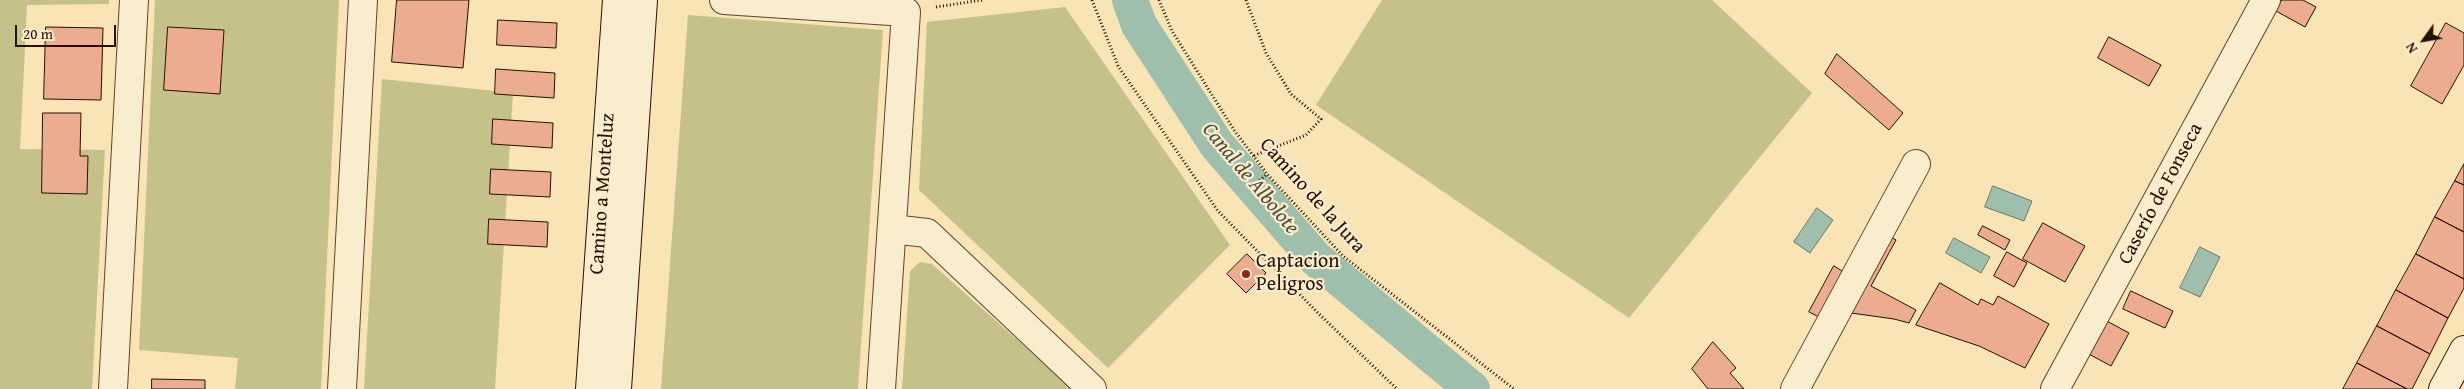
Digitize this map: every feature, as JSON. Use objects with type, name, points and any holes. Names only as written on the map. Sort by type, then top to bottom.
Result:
[{"type":"street","points":[[113,389],[134,0]]},
{"type":"street","points":[[342,389],[363,0]]},
{"type":"street","name":"Camino a Monteluz","points":[[590,389],[617,0]]},
{"type":"street","name":"Camino a Monteluz","points":[[616,389],[643,0]]},
{"type":"street","points":[[724,0],[906,12],[881,389]]},
{"type":"street","name":"Caserío de Fonseca","points":[[2055,389],[2266,0]]},
{"type":"street","points":[[1795,389],[1916,164]]},
{"type":"street","points":[[892,229],[927,233],[1092,389]]},
{"type":"street","points":[[2443,389],[2464,350]]},
{"type":"path","points":[[906,12],[982,0]]},
{"type":"path","points":[[1092,0],[1118,66],[1218,211],[1397,389]]},
{"type":"path","name":"Camino de la Jura","points":[[1160,0],[1172,31],[1234,130],[1267,174],[1343,256],[1514,389]]},
{"type":"path","points":[[1246,0],[1266,53],[1291,94],[1321,119],[1306,135],[1253,156]]},
{"type":"path","points":[[1257,183],[1267,174]]},
{"type":"shaded area","points":[[0,0],[109,0],[109,4],[27,5],[20,149],[105,150],[92,389],[0,389]]},
{"type":"shaded area","points":[[155,0],[339,0],[321,389],[235,389],[238,358],[139,350]]},
{"type":"shaded area","points":[[1382,0],[1712,0],[1812,93],[1629,318],[1316,105]]},
{"type":"shaded area","points":[[1065,7],[1230,245],[1108,368],[919,190],[927,22]]},
{"type":"shaded area","points":[[688,15],[883,30],[858,389],[661,389]]},
{"type":"shaded area","points":[[382,79],[513,93],[495,389],[364,389]]},
{"type":"shaded area","points":[[1993,186],[2032,201],[2024,221],[1985,207]]},
{"type":"shaded area","points":[[1817,208],[1833,220],[1810,253],[1794,242]]},
{"type":"shaded area","points":[[1954,238],[1990,257],[1981,273],[1946,253]]},
{"type":"shaded area","points":[[2200,247],[2220,257],[2200,297],[2180,288]]},
{"type":"shaded area","points":[[920,262],[932,264],[1073,389],[902,389],[910,271]]},
{"type":"building","points":[[397,0],[469,0],[463,68],[392,62]]},
{"type":"building","points":[[2282,0],[2303,0],[2316,7],[2305,27],[2276,11]]},
{"type":"building","points":[[498,20],[557,23],[556,48],[497,45]]},
{"type":"building","points":[[2446,23],[2464,33],[2464,65],[2442,104],[2411,86]]},
{"type":"building","points":[[46,27],[103,28],[101,100],[44,99]]},
{"type":"building","points":[[168,27],[224,30],[220,94],[164,90]]},
{"type":"building","points":[[2109,37],[2161,65],[2149,86],[2098,58]]},
{"type":"building","points":[[1837,54],[1903,113],[1889,130],[1825,74]]},
{"type":"building","points":[[496,69],[555,73],[554,98],[495,94]]},
{"type":"building","points":[[43,113],[81,113],[80,156],[88,156],[87,194],[42,193]]},
{"type":"building","points":[[493,119],[553,123],[552,148],[492,144]]},
{"type":"building","points":[[2464,164],[2464,185],[2455,181]]},
{"type":"building","points":[[491,169],[551,172],[550,197],[490,194]]},
{"type":"building","points":[[2455,181],[2464,185],[2464,232],[2435,217]]},
{"type":"building","points":[[2435,217],[2464,232],[2464,279],[2416,254]]},
{"type":"building","points":[[489,219],[548,222],[547,247],[488,244]]},
{"type":"building","points":[[2043,223],[2085,246],[2065,282],[2023,259]]},
{"type":"building","points":[[1983,226],[2010,240],[2005,250],[1978,235]]},
{"type":"building","points":[[1886,234],[1896,240],[1871,286],[1916,310],[1909,323],[1844,312]]},
{"type":"building","points":[[2007,252],[2027,263],[2014,287],[1994,276]]},
{"type":"building","name":"Captacion Peligros","points":[[1247,254],[1266,273],[1246,293],[1227,274]]},
{"type":"building","points":[[2416,254],[2464,279],[2464,288],[2448,318],[2396,290]]},
{"type":"building","points":[[1834,266],[1847,274],[1823,319],[1809,312]]},
{"type":"building","points":[[1940,283],[1978,305],[1981,299],[1993,305],[1998,296],[2049,324],[2025,368],[1979,346],[1916,325]]},
{"type":"building","points":[[2396,290],[2448,318],[2430,354],[2377,326]]},
{"type":"building","points":[[2131,291],[2173,311],[2165,328],[2123,309]]},
{"type":"building","points":[[2105,320],[2129,333],[2111,366],[2087,353]]},
{"type":"building","points":[[2377,326],[2430,354],[2412,389],[2407,389],[2357,363]]},
{"type":"building","points":[[1713,342],[1736,368],[1730,373],[1744,389],[1708,389],[1692,369]]},
{"type":"building","points":[[2357,363],[2407,389],[2343,389]]},
{"type":"building","points":[[152,379],[205,380],[205,389],[152,389]]},
{"type":"waterway","name":"Canal de Albolote","points":[[1130,0],[1139,25],[1217,145],[1315,258],[1472,389]]},
{"type":"place","name":"Captacion Peligros","points":[[1246,274]]}]
